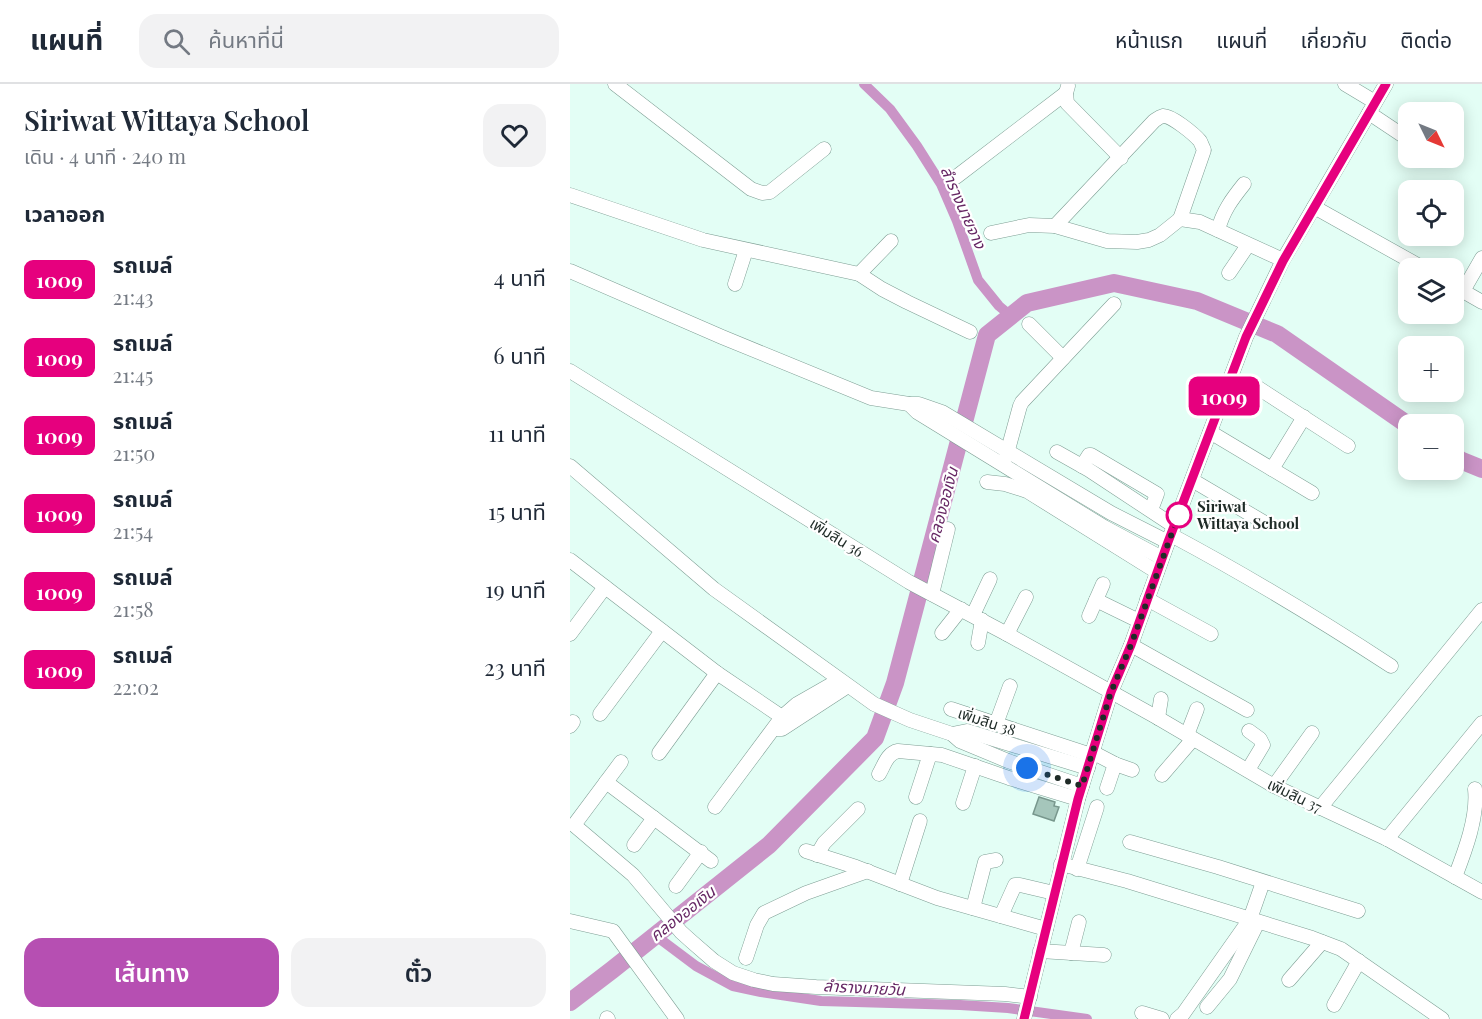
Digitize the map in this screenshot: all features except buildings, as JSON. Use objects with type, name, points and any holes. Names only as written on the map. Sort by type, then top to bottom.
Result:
[{"type":"street","points":[[615,84],[752,189],[762,193],[777,188],[824,149]]},
{"type":"street","points":[[1345,84],[1398,130]]},
{"type":"street","points":[[621,762],[572,823],[633,875],[681,932],[714,961],[733,973],[772,984],[1005,994],[1027,1009],[1080,792],[1111,692],[1131,645],[1246,337],[1283,261],[1384,84]]},
{"type":"street","points":[[1067,88],[1067,103],[1120,158]]},
{"type":"street","points":[[956,177],[1067,88]]},
{"type":"street","points":[[991,233],[1029,225],[1055,226],[1107,242],[1137,242],[1160,236],[1180,219],[1204,150],[1201,142],[1170,117],[1159,117],[1055,226]]},
{"type":"street","points":[[1218,230],[1229,202],[1244,184]]},
{"type":"street","points":[[570,195],[703,240],[859,274],[882,289],[970,332]]},
{"type":"street","points":[[1314,207],[1405,258]]},
{"type":"street","points":[[1180,219],[1200,222],[1283,261]]},
{"type":"street","points":[[859,274],[891,242]]},
{"type":"street","points":[[1229,273],[1248,245]]},
{"type":"street","points":[[735,284],[746,250]]},
{"type":"street","points":[[1464,280],[1482,258]]},
{"type":"street","points":[[570,271],[871,398],[909,404],[917,412],[938,417],[1005,458],[1104,527],[1162,558]]},
{"type":"street","points":[[1464,292],[1482,302]]},
{"type":"street","points":[[1005,458],[1020,406],[1114,304]]},
{"type":"street","points":[[1029,324],[1063,358]]},
{"type":"street","name":"เพิ่มสิน 36","points":[[570,371],[909,582],[1111,692]]},
{"type":"street","points":[[1249,382],[1348,446]]},
{"type":"street","points":[[1272,469],[1304,417]]},
{"type":"street","points":[[1210,432],[1312,493]]},
{"type":"street","points":[[1057,452],[1082,466],[1091,455],[1156,494],[1151,510],[1171,535]]},
{"type":"street","points":[[1005,458],[1111,513],[1171,535],[1227,565],[1330,626],[1391,666]]},
{"type":"street","points":[[570,466],[714,590],[874,704],[909,720],[952,734],[960,741],[1080,792]]},
{"type":"street","points":[[1192,480],[1265,524]]},
{"type":"street","points":[[987,482],[1005,484],[1027,491],[1157,572]]},
{"type":"street","points":[[931,593],[948,529]]},
{"type":"street","points":[[570,560],[717,673],[778,723],[782,729],[844,683]]},
{"type":"street","points":[[942,633],[972,615],[990,579]]},
{"type":"street","points":[[1089,616],[1103,584]]},
{"type":"street","points":[[570,634],[605,587]]},
{"type":"street","points":[[1007,634],[1026,597]]},
{"type":"street","points":[[1147,599],[1211,634]]},
{"type":"street","points":[[1096,600],[1139,621]]},
{"type":"street","points":[[1320,808],[1482,610]]},
{"type":"street","points":[[972,615],[978,643]]},
{"type":"street","points":[[600,714],[662,631]]},
{"type":"street","points":[[1131,645],[1247,710]]},
{"type":"street","points":[[658,753],[717,673]]},
{"type":"street","points":[[996,724],[1010,686]]},
{"type":"street","name":"เพิ่มสิน 37","points":[[1111,692],[1274,786],[1387,839],[1482,892]]},
{"type":"street","points":[[1158,718],[1161,699]]},
{"type":"street","name":"เพิ่มสิน 38","points":[[951,709],[1090,758]]},
{"type":"street","points":[[1162,775],[1190,737],[1197,710]]},
{"type":"street","points":[[715,807],[778,723]]},
{"type":"street","points":[[1387,839],[1482,723]]},
{"type":"street","points":[[952,734],[967,731],[994,739],[1090,758],[1132,770]]},
{"type":"street","points":[[1248,770],[1263,745],[1260,739],[1249,731]]},
{"type":"street","points":[[1274,786],[1312,733]]},
{"type":"street","points":[[989,753],[994,739]]},
{"type":"street","points":[[879,774],[890,755],[898,751],[942,755],[975,766],[1080,792]]},
{"type":"street","points":[[916,797],[930,754]]},
{"type":"street","points":[[1107,788],[1115,764]]},
{"type":"street","points":[[963,803],[975,766]]},
{"type":"street","points":[[606,782],[706,856],[676,886]]},
{"type":"street","points":[[1455,877],[1463,857],[1473,818],[1476,802],[1475,789]]},
{"type":"street","points":[[1077,869],[1097,807]]},
{"type":"street","points":[[858,809],[811,853],[867,871],[937,898],[1046,929]]},
{"type":"street","points":[[634,845],[654,818]]},
{"type":"street","points":[[900,884],[920,821]]},
{"type":"street","points":[[1130,842],[1358,911]]},
{"type":"street","points":[[973,908],[985,862],[996,861]]},
{"type":"street","points":[[1061,864],[1127,881],[1341,949],[1442,1019]]},
{"type":"street","points":[[746,958],[757,925],[764,913],[806,893],[867,871]]},
{"type":"street","points":[[1207,1007],[1230,979],[1250,919],[1259,880]]},
{"type":"street","points":[[1000,916],[1015,885],[1054,893]]},
{"type":"street","points":[[1177,1019],[1250,919]]},
{"type":"street","points":[[570,921],[613,931],[677,1019]]},
{"type":"street","points":[[1071,953],[1079,922]]},
{"type":"street","points":[[1289,980],[1322,942]]},
{"type":"street","points":[[1040,951],[1104,955]]},
{"type":"street","points":[[1334,1005],[1359,962]]},
{"type":"street","points":[[1142,1013],[1162,1019]]},
{"type":"waterway","name":"ลำรางนายจาง","points":[[864,84],[890,109],[917,146],[941,184],[978,280],[999,306],[1011,316]]},
{"type":"waterway","name":"คลองออเงิน","points":[[570,1002],[769,845],[875,738],[895,683],[987,335],[1027,303],[1114,283],[1197,301],[1277,334],[1398,418]]},
{"type":"waterway","name":"คลองออเงิน","points":[[1464,462],[1482,469]]},
{"type":"waterway","name":"ลำรางนายวัน","points":[[656,936],[696,966],[733,986],[761,992],[821,1001],[1008,1008],[1087,1019]]},
{"type":"bus line","name":"1009","points":[[1024,1019],[1078,799],[1111,692],[1131,645],[1246,337],[1283,261],[1386,84]]},
{"type":"place","name":"Siriwat Wittaya School","points":[[1179,515]]},
{"type":"route","points":[[1027,768],[1082,786],[1111,692],[1131,645],[1180,511],[1179,515]]}]
